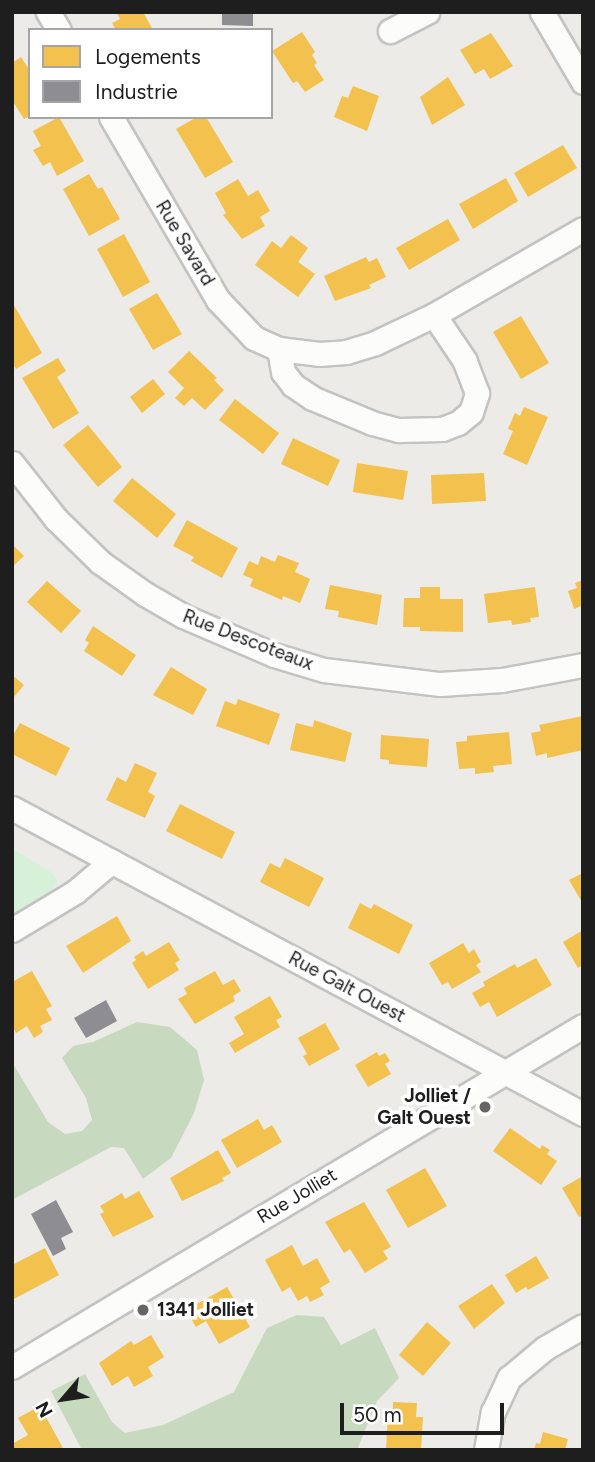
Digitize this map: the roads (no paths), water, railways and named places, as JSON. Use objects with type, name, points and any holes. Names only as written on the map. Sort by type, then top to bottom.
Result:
[{"type":"street","points":[[48,12],[58,28]]},
{"type":"street","points":[[390,31],[427,12]]},
{"type":"street","points":[[542,12],[583,82]]},
{"type":"street","name":"Rue Savard","points":[[112,119],[218,300],[254,338],[279,349],[318,354],[346,352],[398,333],[583,229]]},
{"type":"street","points":[[279,349],[283,372],[293,385],[312,398],[372,423],[399,429],[442,429],[458,423],[471,412],[477,393],[466,361],[434,315]]},
{"type":"street","name":"Rue Descoteaux","points":[[12,463],[56,519],[100,562],[183,616],[274,655],[324,670],[383,680],[440,684],[502,680],[583,665]]},
{"type":"street","name":"Rue Galt Ouest","points":[[12,808],[583,1114]]},
{"type":"street","points":[[12,930],[75,892],[112,861]]},
{"type":"street","name":"Rue Jolliet","points":[[12,1367],[583,1026]]},
{"type":"street","points":[[486,1450],[493,1412],[509,1378],[545,1348],[583,1326]]},
{"type":"place","name":"Jolliet / Galt Ouest","points":[[485,1107]]},
{"type":"place","name":"1341 Jolliet","points":[[143,1310]]}]
